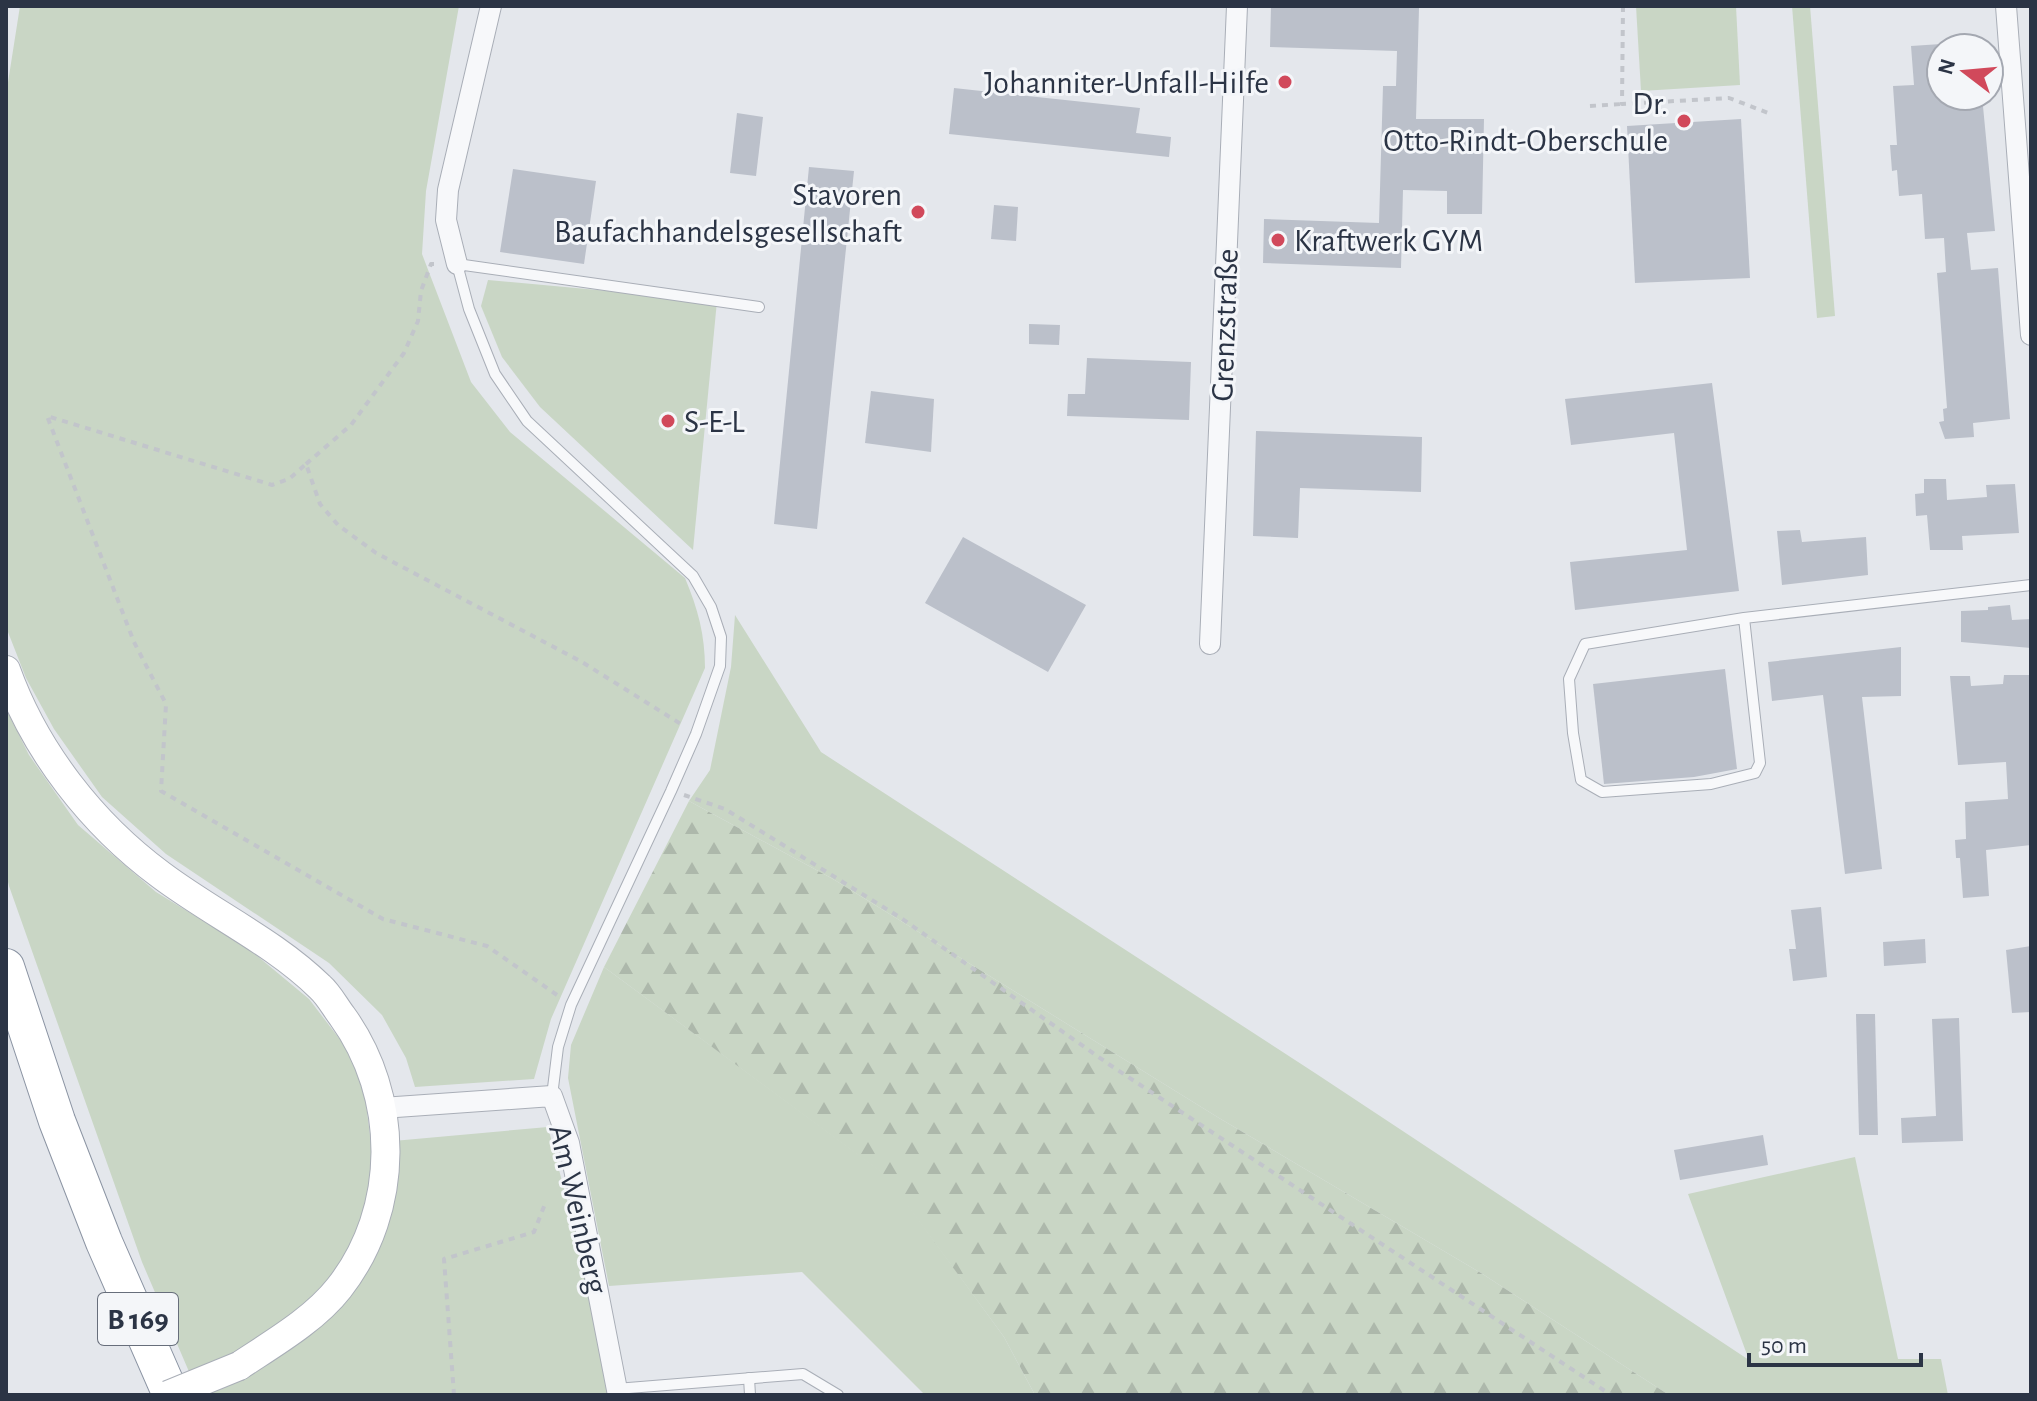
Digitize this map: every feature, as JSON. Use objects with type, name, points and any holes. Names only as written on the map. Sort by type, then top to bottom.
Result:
[{"type":"highway","name":"B 169","points":[[6,967],[57,1121],[104,1242],[170,1395]]},
{"type":"street","points":[[457,264],[446,220],[448,190],[491,6]]},
{"type":"street","name":"Grenzstraße","points":[[1210,644],[1237,6]]},
{"type":"street","points":[[2006,6],[2025,173],[2031,335]]},
{"type":"street","points":[[6,670],[39,741],[91,813],[161,875],[260,940],[321,988],[360,1040],[376,1080],[386,1155],[383,1190],[367,1240],[339,1288],[293,1331],[239,1366],[170,1395]]},
{"type":"street","name":"Am Weinberg","points":[[382,1108],[552,1096],[569,1143],[617,1392]]},
{"type":"lane","points":[[552,1096],[558,1047],[571,1005],[696,734],[720,666],[721,637],[711,607],[693,576],[527,421],[495,374],[469,309],[457,264],[759,307]]},
{"type":"lane","points":[[1744,618],[1760,763],[1755,773],[1711,784],[1602,792],[1581,780],[1569,679],[1585,644],[1744,618],[2031,585]]},
{"type":"lane","points":[[617,1392],[803,1374],[838,1395]]},
{"type":"lane","points":[[749,1378],[750,1395]]},
{"type":"path","points":[[1622,104],[1623,6]]},
{"type":"path","points":[[1590,106],[1729,98],[1771,114]]},
{"type":"path","points":[[457,264],[431,264],[421,291],[418,321],[404,353],[351,425],[289,479],[272,485],[47,416],[134,642],[166,704],[161,791],[383,919],[487,946],[571,1005]]},
{"type":"path","points":[[306,464],[320,504],[338,525],[376,553],[582,662],[696,734]]},
{"type":"path","points":[[671,791],[725,809],[901,918],[1110,1065],[1611,1395]]},
{"type":"path","points":[[454,1395],[444,1259],[534,1232],[545,1204]]},
{"type":"green space","points":[[20,6],[459,6],[426,191],[422,254],[471,382],[510,432],[685,578],[700,622],[705,656],[705,668],[551,1019],[534,1079],[415,1087],[406,1058],[382,1015],[329,963],[166,854],[102,797],[54,729],[26,678],[6,627],[6,95]]},
{"type":"green space","points":[[1636,6],[1736,6],[1740,85],[1641,91]]},
{"type":"green space","points":[[1792,6],[1810,6],[1835,316],[1817,318]]},
{"type":"green space","points":[[488,280],[717,301],[693,550],[540,407],[502,357],[481,306]]},
{"type":"green space","points":[[735,615],[821,752],[1749,1360],[1688,1194],[1855,1157],[1898,1359],[1941,1359],[1948,1395],[1669,1395],[1481,1273],[1219,1118],[833,879],[689,801],[710,770],[731,667]]},
{"type":"green space","points":[[6,709],[29,755],[78,825],[156,892],[249,949],[309,999],[348,1050],[364,1088],[371,1143],[548,1127],[617,1395],[199,1395],[142,1262],[9,886],[6,874]]},
{"type":"green space","points":[[689,801],[833,879],[1219,1118],[1481,1273],[1669,1395],[1035,1395],[1004,1337],[885,1175],[604,967]]},
{"type":"green space","points":[[604,967],[886,1175],[1004,1337],[1035,1395],[925,1395],[802,1272],[609,1286],[568,1078],[571,1045]]},
{"type":"building","points":[[1271,6],[1419,8],[1416,119],[1484,119],[1482,214],[1447,214],[1447,191],[1403,190],[1401,268],[1263,263],[1264,219],[1379,223],[1383,86],[1396,86],[1397,51],[1270,47]]},
{"type":"building","points":[[1925,45],[1925,112],[1984,112],[1995,231],[1967,233],[1971,270],[1998,268],[2010,419],[1973,423],[1974,437],[1945,439],[1939,422],[1944,421],[1943,409],[1947,408],[1937,273],[1946,272],[1944,238],[1925,239],[1922,194],[1899,196],[1897,170],[1892,171],[1890,145],[1897,145],[1893,86],[1914,85],[1911,46]]},
{"type":"building","points":[[954,88],[1140,108],[1136,133],[1171,137],[1169,157],[949,134]]},
{"type":"building","points":[[737,113],[763,117],[756,176],[730,173]]},
{"type":"building","points":[[1741,119],[1750,278],[1635,283],[1627,126]]},
{"type":"building","points":[[809,167],[854,171],[817,529],[774,524]]},
{"type":"building","points":[[513,169],[596,181],[584,264],[500,252]]},
{"type":"building","points":[[994,205],[1018,207],[1016,241],[991,239]]},
{"type":"building","points":[[1029,324],[1060,325],[1059,345],[1029,344]]},
{"type":"building","points":[[1087,358],[1191,362],[1189,420],[1067,416],[1068,394],[1085,394]]},
{"type":"building","points":[[1712,383],[1739,591],[1575,610],[1570,562],[1687,550],[1674,433],[1571,445],[1565,399]]},
{"type":"building","points":[[871,391],[934,399],[931,452],[865,443]]},
{"type":"building","points":[[1256,431],[1422,437],[1421,492],[1300,488],[1298,538],[1253,536]]},
{"type":"building","points":[[1924,479],[1946,479],[1947,500],[1987,497],[1986,485],[2015,484],[2019,533],[1962,536],[1963,550],[1930,550],[1927,515],[1916,516],[1915,494],[1924,493]]},
{"type":"building","points":[[1800,530],[1802,542],[1866,537],[1868,575],[1782,585],[1777,531]]},
{"type":"building","points":[[963,537],[1086,605],[1048,672],[925,603]]},
{"type":"building","points":[[2010,605],[2012,620],[2031,619],[2031,648],[1961,642],[1961,611]]},
{"type":"building","points":[[1901,647],[1901,696],[1862,697],[1882,869],[1845,874],[1823,695],[1772,701],[1768,662]]},
{"type":"building","points":[[1725,669],[1737,769],[1694,777],[1604,784],[1593,684]]},
{"type":"building","points":[[2004,675],[2029,675],[2031,845],[1986,850],[1989,896],[1963,898],[1960,858],[1956,858],[1955,840],[1966,839],[1965,802],[2008,799],[2006,762],[1958,765],[1950,676],[1970,676],[1971,686],[2003,684]]},
{"type":"building","points":[[1821,907],[1827,977],[1793,981],[1789,949],[1796,949],[1791,910]]},
{"type":"building","points":[[1925,939],[1926,963],[1884,966],[1883,942]]},
{"type":"building","points":[[2031,946],[2031,1012],[2012,1013],[2006,950]]},
{"type":"building","points":[[1856,1014],[1875,1014],[1878,1135],[1859,1135]]},
{"type":"building","points":[[1959,1018],[1963,1141],[1902,1143],[1901,1118],[1936,1116],[1932,1019]]},
{"type":"building","points":[[1763,1135],[1768,1165],[1680,1180],[1674,1150]]},
{"type":"place","name":"Johanniter-Unfall-Hilfe","points":[[1285,82]]},
{"type":"place","name":"Dr. Otto-Rindt-Oberschule","points":[[1684,121]]},
{"type":"place","name":"Stavoren Baufachhandelsgesellschaft","points":[[918,212]]},
{"type":"place","name":"Kraftwerk GYM","points":[[1278,240]]},
{"type":"place","name":"S-E-L","points":[[668,421]]}]
